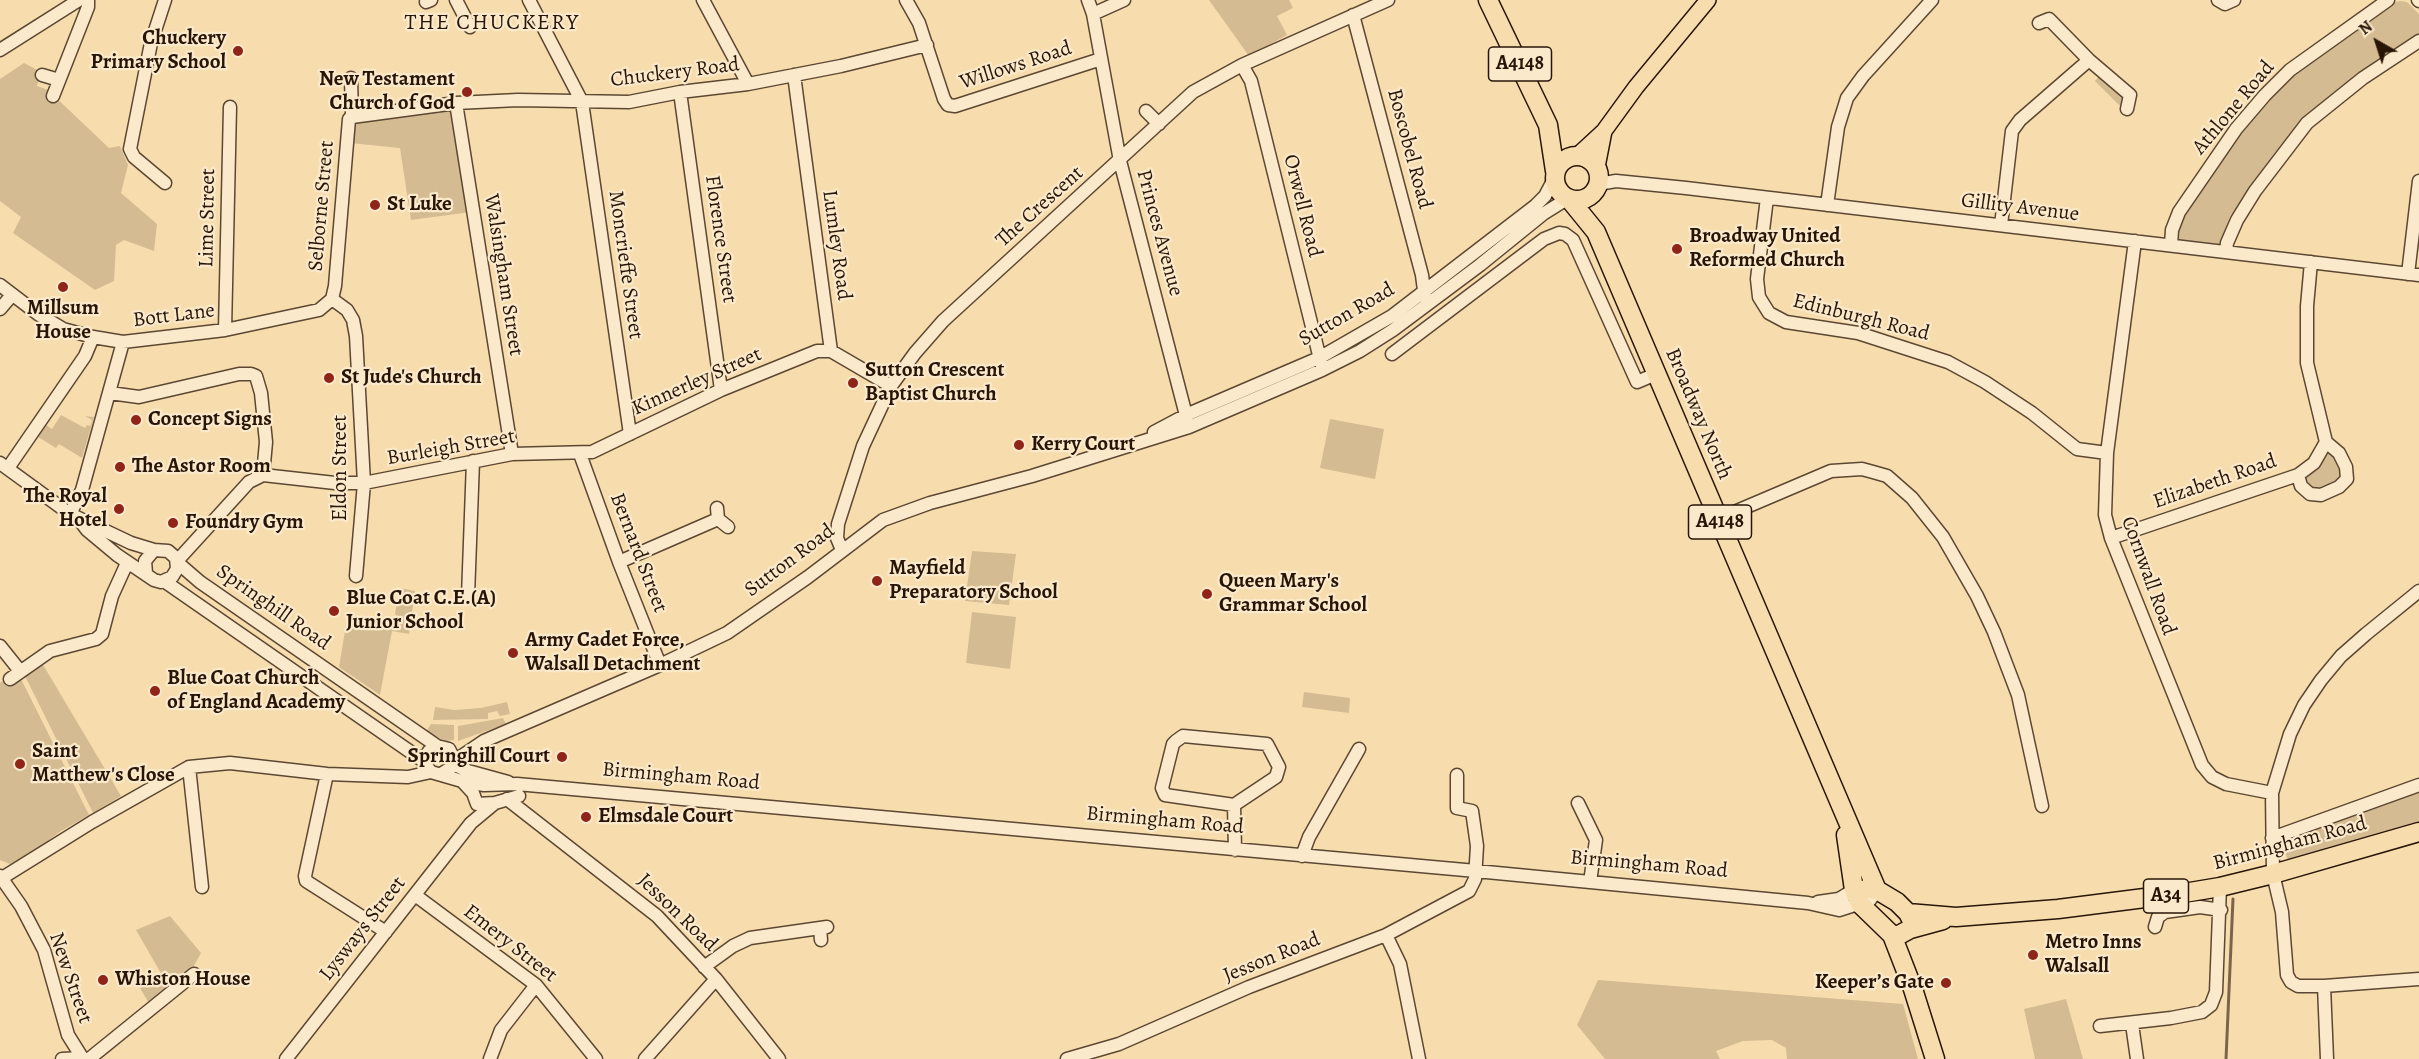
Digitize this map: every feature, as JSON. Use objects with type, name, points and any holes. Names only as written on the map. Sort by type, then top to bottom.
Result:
[{"type":"highway","name":"A4148","points":[[1487,2],[1548,125],[1577,155],[1589,159],[1602,178]]},
{"type":"highway","name":"A4148","points":[[1548,125],[1556,188],[1569,199]]},
{"type":"highway","points":[[1555,175],[1564,159],[1577,155]]},
{"type":"highway","points":[[1569,199],[1581,200],[1591,196],[1602,178]]},
{"type":"highway","name":"Broadway North","points":[[1596,232],[1602,178]]},
{"type":"highway","name":"Broadway North","points":[[1569,199],[1596,232],[1877,890]]},
{"type":"highway","name":"Broadway North","points":[[1843,813],[1857,897]]},
{"type":"highway","name":"Birmingham Road","points":[[1902,925],[1956,917],[2139,900],[2220,887],[2419,832]]},
{"type":"highway","points":[[1857,897],[1877,890],[1902,925],[1913,989],[1935,1059]]},
{"type":"highway","points":[[1857,897],[1902,925]]},
{"type":"main road","points":[[1577,155],[1604,131],[1636,87],[1708,0]]},
{"type":"main road","points":[[1602,178],[1604,131]]},
{"type":"street","points":[[0,51],[79,0]]},
{"type":"street","points":[[53,96],[88,7],[88,0]]},
{"type":"street","points":[[165,0],[151,43],[130,149],[134,157],[165,183]]},
{"type":"street","points":[[456,0],[470,27]]},
{"type":"street","name":"Moncrieffe Street","points":[[529,0],[582,102],[630,434]]},
{"type":"street","points":[[704,0],[748,84]]},
{"type":"street","name":"Willows Road","points":[[906,0],[919,22],[948,105],[956,106],[1101,59]]},
{"type":"street","name":"Princes Avenue","points":[[1088,0],[1093,14],[1120,161],[1188,421]]},
{"type":"street","points":[[1093,14],[1124,0]]},
{"type":"street","name":"The Crescent","points":[[842,550],[837,538],[843,506],[863,446],[891,386],[915,353],[943,321],[1193,92],[1242,65],[1388,0]]},
{"type":"street","points":[[1827,205],[1838,127],[1847,98],[1863,75],[1932,0]]},
{"type":"street","points":[[2218,0],[2224,4],[2234,0]]},
{"type":"street","name":"Athlone Road","points":[[2171,245],[2172,230],[2179,212],[2236,129],[2265,95],[2290,70],[2388,0]]},
{"type":"street","name":"Boscobel Road","points":[[1353,15],[1422,275],[1426,306]]},
{"type":"street","points":[[2039,23],[2049,19],[2089,60],[2130,95],[2127,110]]},
{"type":"street","points":[[2226,252],[2227,243],[2237,220],[2255,191],[2307,123],[2362,78],[2419,41]]},
{"type":"street","name":"Chuckery Road","points":[[352,117],[456,103],[518,100],[629,102],[680,92],[748,84],[841,66],[927,45]]},
{"type":"street","points":[[2001,225],[2012,131],[2020,120],[2089,60]]},
{"type":"street","name":"Orwell Road","points":[[1242,65],[1251,81],[1321,364]]},
{"type":"street","points":[[42,75],[59,80]]},
{"type":"street","name":"Lumley Road","points":[[794,75],[831,351]]},
{"type":"street","name":"Selborne Street","points":[[332,299],[349,119],[352,117],[348,85]]},
{"type":"street","name":"Florence Street","points":[[680,92],[721,390]]},
{"type":"street","name":"Walsingham Street","points":[[456,103],[512,454]]},
{"type":"street","name":"Lime Street","points":[[225,330],[230,107]]},
{"type":"street","points":[[1146,111],[1159,124]]},
{"type":"street","name":"Sutton Road","points":[[1321,364],[1425,292],[1535,206],[1545,196],[1555,175]]},
{"type":"street","points":[[2414,275],[2417,175]]},
{"type":"street","name":"Gillity Avenue","points":[[1602,178],[2414,275]]},
{"type":"street","name":"Edinburgh Road","points":[[1767,198],[1757,279],[1759,297],[1769,313],[1786,322],[1858,333],[1948,362],[1985,382],[2032,413],[2077,449],[2107,453]]},
{"type":"street","name":"Sutton Road","points":[[433,769],[449,770],[453,763],[484,741],[660,665],[726,633],[808,577],[868,529],[899,513],[1032,476],[1132,444],[1321,364],[1360,351],[1426,306],[1543,214],[1569,199]]},
{"type":"street","points":[[1392,354],[1544,239],[1558,233],[1565,234],[1573,240],[1637,381],[1656,374]]},
{"type":"street","name":"Cornwall Road","points":[[2134,241],[2107,453],[2105,515],[2111,538],[2202,765],[2212,777],[2226,784],[2272,793]]},
{"type":"street","name":"Elizabeth Road","points":[[2298,475],[2301,486],[2310,494],[2321,495],[2339,487],[2348,479],[2346,467],[2339,453],[2326,442],[2307,363],[2307,306],[2311,262]]},
{"type":"street","points":[[0,285],[38,314],[63,329],[123,342]]},
{"type":"street","points":[[0,309],[12,295]]},
{"type":"street","name":"Bott Lane","points":[[74,516],[123,342],[225,330],[320,310],[332,299]]},
{"type":"street","name":"Eldon Street","points":[[332,299],[347,310],[353,320],[356,336],[364,483],[357,576]]},
{"type":"street","points":[[1426,306],[1435,320]]},
{"type":"street","points":[[93,337],[85,356],[3,465],[74,516],[131,543],[173,554],[177,562]]},
{"type":"street","name":"Kinnerley Street","points":[[580,454],[592,453],[721,390],[818,351],[831,351]]},
{"type":"street","points":[[831,351],[891,386]]},
{"type":"street","points":[[74,516],[87,530],[127,563],[154,580],[164,581],[175,575],[177,562],[199,535],[249,482],[263,475],[266,442],[259,380],[251,374],[239,374],[139,397],[110,393]]},
{"type":"street","name":"Elizabeth Road","points":[[2111,538],[2298,475],[2314,463],[2326,442]]},
{"type":"street","name":"Burleigh Street","points":[[263,475],[334,483],[364,483],[512,454],[580,454]]},
{"type":"street","name":"Bernard Street","points":[[580,454],[619,562],[660,665]]},
{"type":"street","points":[[468,596],[473,461]]},
{"type":"street","points":[[1718,519],[1832,471],[1862,469],[1887,476],[1912,498],[1943,537],[1977,596],[1994,632],[2018,695],[2042,806]]},
{"type":"street","points":[[619,562],[718,513],[728,527]]},
{"type":"street","points":[[146,573],[145,561],[159,550],[199,535]]},
{"type":"street","name":"Springhill Road","points":[[177,562],[200,582],[443,747]]},
{"type":"street","points":[[0,646],[15,675],[50,651],[96,639],[102,634],[112,596],[127,563]]},
{"type":"street","name":"Springhill Road","points":[[164,581],[433,769]]},
{"type":"street","points":[[2419,591],[2358,641],[2321,680],[2304,705],[2290,734],[2272,793],[2273,874],[2282,912],[2287,975],[2291,982],[2298,986],[2324,986],[2419,979]]},
{"type":"street","points":[[1183,736],[1267,744],[1279,767],[1276,777],[1234,805],[1165,795],[1162,788],[1173,744],[1176,741],[1183,736]]},
{"type":"street","name":"Sutton Road","points":[[443,747],[484,741]]},
{"type":"street","points":[[1,877],[189,767],[230,763],[327,774],[408,777],[433,769],[429,750],[443,747],[453,763]]},
{"type":"street","points":[[1302,856],[1309,837],[1359,749]]},
{"type":"street","name":"Birmingham Road","points":[[453,763],[510,796],[1235,850],[1808,903],[1857,897]]},
{"type":"street","points":[[189,767],[202,888]]},
{"type":"street","name":"Birmingham Road","points":[[433,769],[462,782],[495,786],[510,796]]},
{"type":"street","points":[[327,774],[305,876],[306,881],[386,932]]},
{"type":"street","points":[[1457,775],[1457,808],[1472,811],[1477,846],[1476,872]]},
{"type":"street","points":[[462,782],[473,793],[477,804],[510,796]]},
{"type":"street","name":"Birmingham Road","points":[[2272,838],[2419,785]]},
{"type":"street","name":"Jesson Road","points":[[510,796],[528,816],[632,894],[682,940],[716,979],[778,1059]]},
{"type":"street","name":"Lysways Street","points":[[286,1059],[471,823],[510,796]]},
{"type":"street","points":[[1578,803],[1596,840],[1590,882]]},
{"type":"street","name":"Lysways Street","points":[[471,823],[477,804]]},
{"type":"street","points":[[1234,805],[1235,850]]},
{"type":"street","name":"Jesson Road","points":[[1067,1059],[1119,1044],[1249,987],[1386,934],[1469,891],[1476,872]]},
{"type":"street","name":"New Street","points":[[1,877],[21,906],[44,950],[68,1035],[85,1058]]},
{"type":"street","points":[[2100,1026],[2132,1024],[2196,1013],[2211,1005],[2216,992],[2221,910],[2220,887]]},
{"type":"street","name":"Emery Street","points":[[415,895],[536,985],[596,1059]]},
{"type":"street","points":[[2155,927],[2158,917],[2165,912],[2200,907],[2221,910]]},
{"type":"street","points":[[704,967],[733,946],[750,938],[823,932]]},
{"type":"street","points":[[1386,934],[1400,963],[1419,1059]]},
{"type":"street","points":[[62,1059],[85,1058],[194,974]]},
{"type":"street","points":[[645,1059],[716,979]]},
{"type":"street","points":[[490,1059],[501,1030],[536,985]]},
{"type":"street","points":[[2324,986],[2327,1059]]},
{"type":"street","points":[[2132,1024],[2137,1059]]},
{"type":"shaded area","points":[[1209,0],[1289,0],[1293,8],[1277,16],[1287,35],[1249,56]]},
{"type":"shaded area","points":[[2395,2],[2407,2],[2419,14],[2419,36],[2358,77],[2253,188],[2230,216],[2219,244],[2214,247],[2182,244],[2176,239],[2176,221],[2204,177],[2285,78],[2335,40]]},
{"type":"shaded area","points":[[24,63],[41,72],[37,86],[48,90],[109,148],[120,146],[128,165],[121,193],[157,224],[154,251],[124,240],[116,245],[114,281],[95,290],[13,233],[21,217],[0,201],[0,79]]},
{"type":"shaded area","points":[[2101,74],[2125,97],[2122,108],[2095,81]]},
{"type":"shaded area","points":[[454,105],[471,212],[411,220],[400,148],[350,143],[351,122]]},
{"type":"shaded area","points":[[61,415],[85,428],[87,425],[90,426],[92,420],[85,416],[94,417],[82,458],[59,444],[56,448],[38,437],[46,425],[52,429]]},
{"type":"shaded area","points":[[1330,419],[1384,429],[1375,479],[1320,468]]},
{"type":"shaded area","points":[[2327,451],[2335,452],[2342,473],[2341,481],[2317,491],[2306,488],[2304,478]]},
{"type":"shaded area","points":[[972,551],[1016,554],[1009,605],[965,601]]},
{"type":"shaded area","points":[[400,588],[415,591],[409,634],[392,631],[380,695],[339,667],[347,619],[385,626],[398,617],[395,614],[397,603],[404,593],[399,591]]},
{"type":"shaded area","points":[[972,612],[1016,617],[1010,669],[966,663]]},
{"type":"shaded area","points":[[42,663],[121,796],[93,813],[25,676]]},
{"type":"shaded area","points":[[7,678],[21,679],[89,815],[61,831],[27,856],[10,864],[0,860],[0,683]]},
{"type":"shaded area","points":[[1304,692],[1350,698],[1349,713],[1302,707]]},
{"type":"shaded area","points":[[507,702],[510,714],[500,716],[497,711],[488,713],[488,719],[433,720],[435,707],[454,710],[481,708]]},
{"type":"shaded area","points":[[503,718],[506,724],[458,741],[458,726]]},
{"type":"shaded area","points":[[431,724],[454,725],[454,740],[446,741],[426,732]]},
{"type":"shaded area","points":[[2419,791],[2419,823],[2289,862],[2285,853],[2285,841],[2292,835]]},
{"type":"shaded area","points":[[170,916],[201,953],[191,971],[150,1005],[140,988],[162,975],[136,930]]},
{"type":"shaded area","points":[[1598,980],[1903,1004],[1918,1059],[1787,1059],[1786,1048],[1772,1040],[1743,1041],[1716,1051],[1720,1059],[1605,1059],[1577,1025]]},
{"type":"shaded area","points":[[2066,999],[2083,1059],[2035,1059],[2024,1009]]},
{"type":"waterway","points":[[2226,1059],[2233,899]]},
{"type":"place","name":"Chuckery Primary School","points":[[238,51]]},
{"type":"place","name":"New Testament Church of God","points":[[467,92]]},
{"type":"place","name":"St Luke","points":[[375,205]]},
{"type":"place","name":"Broadway United Reformed Church","points":[[1677,249]]},
{"type":"place","name":"Millsum House","points":[[63,287]]},
{"type":"place","name":"St Jude's Church","points":[[329,378]]},
{"type":"place","name":"Sutton Crescent Baptist Church","points":[[853,383]]},
{"type":"place","name":"Concept Signs","points":[[136,420]]},
{"type":"place","name":"Kerry Court","points":[[1019,445]]},
{"type":"place","name":"The Astor Room","points":[[120,467]]},
{"type":"place","name":"The Royal Hotel","points":[[119,509]]},
{"type":"place","name":"Foundry Gym","points":[[173,523]]},
{"type":"place","name":"Mayfield Preparatory School","points":[[877,581]]},
{"type":"place","name":"Queen Mary's Grammar School","points":[[1207,594]]},
{"type":"place","name":"Blue Coat C.E.(A) Junior School","points":[[334,611]]},
{"type":"place","name":"Army Cadet Force, Walsall Detachment","points":[[513,653]]},
{"type":"place","name":"Blue Coat Church of England Academy","points":[[155,691]]},
{"type":"place","name":"Springhill Court","points":[[562,757]]},
{"type":"place","name":"Saint Matthew's Close","points":[[20,764]]},
{"type":"place","name":"Elmsdale Court","points":[[586,817]]},
{"type":"place","name":"Metro Inns Walsall","points":[[2033,955]]},
{"type":"place","name":"Whiston House","points":[[103,980]]},
{"type":"place","name":"Keeper’s Gate","points":[[1946,983]]},
{"type":"district","name":"THE CHUCKERY","points":[[492,24]]}]
